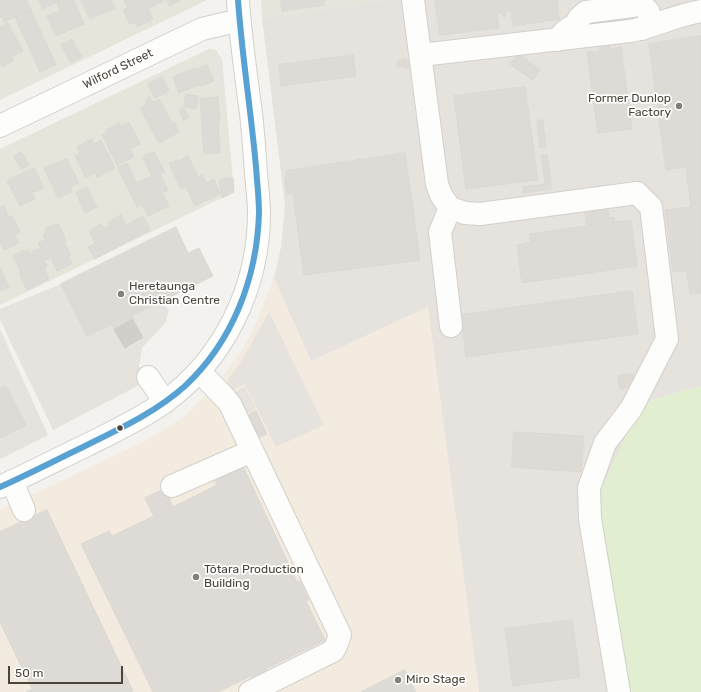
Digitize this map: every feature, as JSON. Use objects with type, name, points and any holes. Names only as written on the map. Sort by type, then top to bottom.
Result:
[{"type":"street","points":[[24,510],[6,484],[141,418],[165,402],[199,371],[222,341],[239,310],[254,263],[259,212],[250,101],[238,0]]},
{"type":"street","points":[[413,0],[437,184],[441,195],[450,208],[465,213],[480,214],[637,193],[652,207],[667,339],[631,409],[605,443],[589,488],[590,519],[619,692]]},
{"type":"street","points":[[557,40],[565,30],[576,24],[579,18],[586,12],[640,5],[647,8],[650,14],[650,21],[635,36]]},
{"type":"street","points":[[421,55],[557,40],[635,36],[691,13],[701,11]]},
{"type":"street","name":"Wilford Street","points":[[0,126],[202,29],[227,23],[240,23]]},
{"type":"street","points":[[450,208],[440,232],[451,326]]},
{"type":"street","points":[[199,371],[230,404],[340,635],[336,646],[332,651],[250,692]]},
{"type":"street","points":[[148,377],[165,402]]},
{"type":"street","points":[[172,486],[252,451]]},
{"type":"shaded area","points":[[0,0],[207,0],[0,100]]},
{"type":"shaded area","points":[[261,0],[385,0],[262,18]]},
{"type":"shaded area","points":[[385,0],[701,0],[701,386],[645,402],[599,525],[630,692],[479,692],[428,307],[311,361],[274,278],[281,247],[285,205],[262,18]]},
{"type":"shaded area","points":[[209,49],[216,50],[222,59],[234,192],[0,305],[0,149]]},
{"type":"shaded area","points":[[577,51],[596,188],[576,191],[575,185],[557,187],[539,56]]},
{"type":"shaded area","points":[[424,80],[441,195],[417,198],[402,83]]},
{"type":"shaded area","points":[[495,227],[499,258],[483,260],[491,309],[459,314],[449,233]]},
{"type":"shaded area","points":[[274,278],[311,361],[428,307],[479,692],[0,692],[0,510],[147,440],[187,414],[220,380],[244,347],[257,321]]},
{"type":"shaded area","points":[[61,284],[112,324],[121,341],[140,332],[132,316],[162,302],[169,310],[166,322],[142,348],[139,366],[147,381],[53,430],[0,320],[0,309]]},
{"type":"shaded area","points":[[269,312],[324,425],[276,447],[245,384],[233,390],[227,381],[242,360]]},
{"type":"shaded area","points":[[0,329],[48,435],[0,459]]},
{"type":"shaded area","points":[[245,387],[256,409],[245,414],[234,393]]},
{"type":"green space","points":[[701,386],[701,692],[630,692],[599,525],[598,497],[626,435],[645,402]]},
{"type":"building","points":[[26,0],[31,10],[4,22],[2,16],[0,17],[0,1]]},
{"type":"building","points":[[39,0],[62,0],[43,9]]},
{"type":"building","points":[[64,0],[74,0],[84,24],[56,36],[47,16],[60,11],[57,3]]},
{"type":"building","points":[[81,0],[111,0],[115,8],[90,19]]},
{"type":"building","points":[[128,0],[165,0],[148,9],[153,19],[137,27],[135,22],[130,24],[123,10],[128,8],[124,2]]},
{"type":"building","points":[[167,0],[181,0],[170,6]]},
{"type":"building","points":[[281,0],[324,0],[324,5],[282,11]]},
{"type":"building","points":[[435,0],[557,0],[559,19],[513,26],[511,11],[505,11],[506,16],[502,16],[502,12],[497,13],[499,28],[440,35]]},
{"type":"building","points":[[31,10],[56,65],[40,72],[15,17]]},
{"type":"building","points":[[8,23],[23,51],[11,57],[13,61],[2,67],[0,63],[0,27]]},
{"type":"building","name":"Former Dunlop Factory","points":[[701,36],[701,293],[690,294],[687,271],[673,272],[665,210],[691,207],[686,167],[666,170],[649,44]]},
{"type":"building","points":[[72,39],[82,57],[71,63],[61,45]]},
{"type":"building","points":[[609,42],[610,49],[621,47],[632,129],[598,133],[587,52],[600,51],[599,44]]},
{"type":"building","points":[[519,54],[540,70],[533,80],[510,64]]},
{"type":"building","points":[[353,55],[356,76],[281,86],[279,65]]},
{"type":"building","points":[[406,58],[410,62],[408,68],[402,66],[397,67],[397,62]]},
{"type":"building","points":[[207,65],[214,81],[201,86],[200,84],[179,93],[173,77]]},
{"type":"building","points":[[162,77],[169,91],[155,98],[148,84]]},
{"type":"building","points":[[525,87],[538,180],[466,189],[454,96]]},
{"type":"building","points":[[186,94],[198,96],[196,109],[184,107]]},
{"type":"building","points":[[150,97],[153,102],[159,99],[172,123],[174,122],[179,132],[159,143],[140,108],[147,105],[145,100]]},
{"type":"building","points":[[218,97],[220,152],[204,154],[200,99]]},
{"type":"building","points":[[184,107],[189,117],[183,120],[179,110]]},
{"type":"building","points":[[543,120],[544,133],[538,134],[537,121]]},
{"type":"building","points":[[129,122],[140,144],[130,149],[134,157],[117,165],[102,135],[107,133],[105,131],[119,123],[121,126]]},
{"type":"building","points":[[539,134],[545,134],[546,147],[540,148]]},
{"type":"building","points":[[92,139],[94,144],[101,140],[115,168],[97,177],[95,173],[86,178],[75,156],[80,153],[77,147]]},
{"type":"building","points":[[22,152],[29,165],[21,169],[14,156]]},
{"type":"building","points":[[154,152],[165,172],[160,174],[168,190],[162,193],[169,206],[148,216],[142,205],[137,207],[117,167],[127,163],[137,183],[152,176],[143,157]]},
{"type":"building","points":[[405,153],[420,260],[304,275],[293,193],[287,194],[285,181],[287,171]]},
{"type":"building","points":[[547,155],[551,183],[545,184],[541,156]]},
{"type":"building","points":[[188,156],[198,177],[202,175],[206,183],[214,179],[220,194],[195,206],[186,187],[181,189],[169,163],[177,160],[177,162]]},
{"type":"building","points":[[67,159],[79,183],[70,187],[72,192],[58,198],[44,168]]},
{"type":"building","points":[[34,168],[44,188],[32,193],[35,199],[20,206],[7,181]]},
{"type":"building","points":[[233,178],[234,192],[222,198],[219,180]]},
{"type":"building","points":[[551,184],[551,189],[523,193],[523,187]]},
{"type":"building","points":[[87,187],[97,207],[85,213],[76,193]]},
{"type":"building","points":[[4,206],[9,217],[12,216],[20,232],[15,235],[19,243],[4,250],[0,242],[0,207]]},
{"type":"building","points":[[608,210],[609,218],[614,217],[615,222],[631,220],[637,266],[522,283],[517,245],[531,242],[529,234],[587,226],[585,213]]},
{"type":"building","points":[[121,215],[126,225],[143,216],[150,230],[95,259],[88,247],[95,243],[89,231],[101,224],[104,229],[110,226],[108,223]]},
{"type":"building","points":[[56,224],[59,225],[66,241],[64,242],[71,255],[68,256],[72,264],[57,271],[51,258],[46,260],[38,243],[45,240],[43,235],[45,234],[46,228]]},
{"type":"building","name":"Heretaunga Christian Centre","points":[[176,227],[188,253],[199,248],[213,276],[132,316],[140,332],[121,342],[112,324],[87,336],[61,284]]},
{"type":"building","points":[[39,249],[47,266],[44,268],[49,279],[27,290],[19,273],[21,272],[13,256],[24,250],[25,252],[29,250],[30,253]]},
{"type":"building","points":[[0,268],[9,287],[0,291]]},
{"type":"building","points":[[632,291],[638,334],[466,357],[461,315]]},
{"type":"building","points":[[634,374],[636,386],[620,389],[618,376]]},
{"type":"building","points":[[6,386],[26,425],[0,438],[0,389]]},
{"type":"building","points":[[256,411],[267,434],[255,440],[246,422],[250,421],[248,415]]},
{"type":"building","points":[[514,432],[584,436],[581,472],[512,467]]},
{"type":"building","name":"Tōtara Production Building","points":[[243,466],[297,582],[300,581],[309,600],[306,601],[325,640],[266,669],[269,675],[254,682],[251,676],[218,692],[153,692],[81,544],[109,531],[112,536],[154,516],[151,511],[161,506],[171,502],[173,507],[217,485],[214,479]]},
{"type":"building","points":[[165,489],[171,502],[151,511],[145,498]]},
{"type":"building","points":[[47,510],[133,691],[132,692],[26,692],[32,689],[0,622],[0,532]]},
{"type":"building","points":[[572,620],[580,677],[513,686],[505,629]]},
{"type":"building","name":"Miro Stage","points":[[405,670],[416,692],[361,692]]},
{"type":"tunnel","points":[[119,339],[138,328]]},
{"type":"transit line","points":[[0,487],[122,428],[161,405],[185,386],[202,368],[217,349],[229,329],[239,307],[253,261],[259,213],[254,146],[238,0]]},
{"type":"place","name":"Former Dunlop Factory","points":[[679,106]]},
{"type":"place","name":"Heretaunga Christian Centre","points":[[121,294]]},
{"type":"place","name":"Tōtara Production Building","points":[[196,577]]},
{"type":"place","name":"Miro Stage","points":[[398,680]]}]
